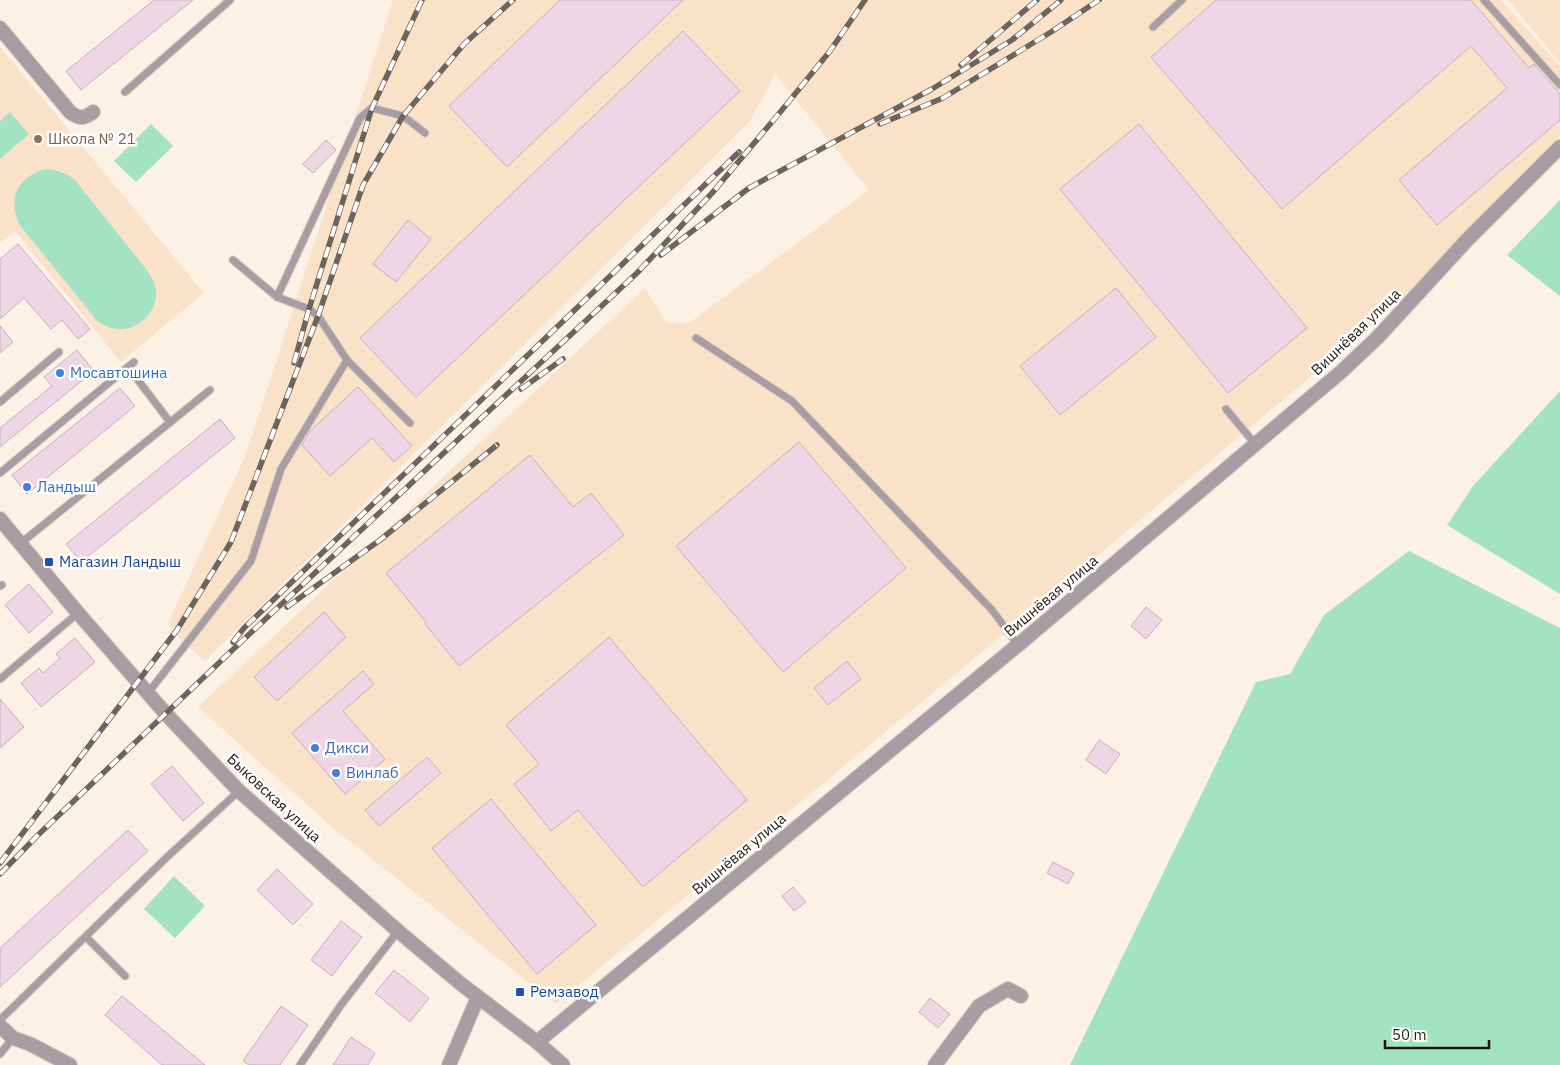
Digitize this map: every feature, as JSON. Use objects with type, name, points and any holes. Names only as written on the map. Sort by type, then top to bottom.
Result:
[{"type":"street","points":[[0,28],[70,112],[77,118],[86,117],[93,112]]},
{"type":"street","name":"Вишнёвая улица","points":[[537,1042],[1018,645],[1342,371],[1378,337],[1467,240],[1560,147]]},
{"type":"street","name":"Быковская улица","points":[[0,519],[148,693],[239,791],[398,931],[478,997],[537,1042],[562,1065]]},
{"type":"street","points":[[935,1065],[978,1006],[1008,989],[1020,996]]},
{"type":"street","points":[[449,1065],[478,997]]},
{"type":"street","points":[[0,1026],[13,1038],[30,1044],[70,1065]]},
{"type":"lane","points":[[125,92],[230,0]]},
{"type":"lane","points":[[1153,27],[1182,0]]},
{"type":"lane","points":[[1484,0],[1560,85]]},
{"type":"lane","points":[[277,297],[360,118],[372,108],[403,116],[425,134]]},
{"type":"lane","points":[[233,260],[277,297],[309,309],[318,316],[347,360],[410,423]]},
{"type":"lane","points":[[696,338],[792,401],[992,610],[1018,645]]},
{"type":"lane","points":[[0,402],[59,352]]},
{"type":"lane","points":[[148,693],[251,561],[281,469],[347,360]]},
{"type":"lane","points":[[0,472],[131,364],[170,422]]},
{"type":"lane","points":[[21,543],[210,390]]},
{"type":"lane","points":[[1226,409],[1256,444]]},
{"type":"lane","points":[[0,679],[78,613]]},
{"type":"lane","points":[[0,1020],[166,858],[239,791]]},
{"type":"lane","points":[[300,1065],[341,1005],[398,931]]},
{"type":"lane","points":[[86,937],[125,976]]},
{"type":"lane","points":[[0,1054],[13,1038]]},
{"type":"shaded area","points":[[393,0],[1501,0],[1560,66],[1560,136],[1396,305],[1021,620],[556,1004],[334,829],[198,707],[645,288],[666,322],[689,323],[869,190],[775,74],[750,121],[205,661],[181,640],[168,623],[246,454]]},
{"type":"shaded area","points":[[1508,0],[1560,0],[1560,63]]},
{"type":"shaded area","name":"Школа № 21","points":[[0,47],[204,293],[121,362],[15,231],[0,243]]},
{"type":"green space","points":[[10,112],[29,134],[0,159],[0,121]]},
{"type":"green space","points":[[151,124],[173,146],[136,182],[114,161]]},
{"type":"green space","points":[[45,169],[61,172],[75,180],[147,270],[155,285],[156,299],[150,313],[140,323],[126,329],[119,329],[110,328],[97,321],[19,224],[14,205],[17,190],[28,178]]},
{"type":"green space","points":[[1560,200],[1560,296],[1507,255]]},
{"type":"green space","points":[[1560,391],[1560,594],[1447,525],[1473,486]]},
{"type":"green space","points":[[1409,551],[1560,628],[1560,1065],[1070,1065],[1256,682],[1290,674],[1324,615]]},
{"type":"green space","points":[[174,876],[205,906],[175,938],[144,909]]},
{"type":"building","points":[[154,0],[193,0],[81,90],[66,71]]},
{"type":"building","points":[[560,0],[683,0],[507,167],[449,106]]},
{"type":"building","points":[[1216,0],[1471,0],[1529,68],[1534,64],[1560,94],[1560,120],[1437,225],[1399,180],[1507,88],[1471,46],[1282,209],[1151,57]]},
{"type":"building","points":[[683,31],[740,91],[416,397],[360,338]]},
{"type":"building","points":[[1139,124],[1307,328],[1228,393],[1060,189]]},
{"type":"building","points":[[326,140],[336,150],[313,173],[303,164]]},
{"type":"building","points":[[408,220],[431,239],[396,282],[373,264]]},
{"type":"building","points":[[18,244],[90,329],[78,339],[62,320],[51,329],[24,298],[0,319],[0,259]]},
{"type":"building","points":[[1116,288],[1156,337],[1060,415],[1020,366]]},
{"type":"building","points":[[0,326],[13,342],[0,353]]},
{"type":"building","points":[[77,350],[94,371],[0,447],[0,428],[52,386],[44,377]]},
{"type":"building","points":[[358,387],[412,446],[394,462],[372,438],[330,476],[302,445],[310,431]]},
{"type":"building","points":[[120,388],[135,406],[27,494],[12,475]]},
{"type":"building","points":[[220,419],[235,438],[81,562],[66,544]]},
{"type":"building","points":[[799,442],[906,568],[783,672],[676,546]]},
{"type":"building","points":[[530,455],[573,507],[591,493],[624,535],[459,666],[386,573]]},
{"type":"building","points":[[29,584],[53,612],[29,633],[5,605]]},
{"type":"building","points":[[1146,607],[1162,620],[1146,639],[1131,626]]},
{"type":"building","points":[[324,612],[346,637],[277,701],[254,677]]},
{"type":"building","points":[[609,637],[747,800],[643,887],[578,810],[551,831],[514,784],[539,764],[506,725]]},
{"type":"building","points":[[75,638],[95,662],[41,707],[21,683],[39,668],[43,673],[60,658],[56,654]]},
{"type":"building","points":[[847,661],[861,679],[828,705],[814,688]]},
{"type":"building","points":[[363,671],[374,684],[343,711],[385,759],[345,794],[292,733]]},
{"type":"building","points":[[0,699],[24,727],[0,748]]},
{"type":"building","points":[[1099,740],[1120,754],[1106,774],[1086,760]]},
{"type":"building","points":[[427,757],[441,773],[379,826],[365,810]]},
{"type":"building","points":[[172,766],[204,803],[183,821],[151,784]]},
{"type":"building","points":[[491,799],[596,925],[537,974],[432,848]]},
{"type":"building","points":[[128,830],[148,851],[0,987],[0,948]]},
{"type":"building","points":[[1053,862],[1074,873],[1068,884],[1047,873]]},
{"type":"building","points":[[277,869],[313,904],[293,925],[257,890]]},
{"type":"building","points":[[793,887],[806,902],[794,911],[782,896]]},
{"type":"building","points":[[341,921],[362,937],[332,976],[311,960]]},
{"type":"building","points":[[394,970],[429,998],[410,1022],[375,993]]},
{"type":"building","points":[[122,996],[205,1065],[162,1065],[105,1015]]},
{"type":"building","points":[[930,998],[950,1014],[938,1028],[919,1012]]},
{"type":"building","points":[[281,1006],[308,1025],[280,1065],[249,1065],[243,1061]]},
{"type":"building","points":[[351,1037],[375,1053],[368,1065],[333,1065]]},
{"type":"railway","points":[[294,363],[372,108],[422,0]]},
{"type":"railway","points":[[0,863],[177,630],[231,542],[318,316],[363,185],[403,116],[465,43],[513,0]]},
{"type":"railway","points":[[0,874],[38,835],[243,640],[637,273],[713,192],[782,110],[830,51],[865,0]]},
{"type":"railway","points":[[961,65],[1037,0]]},
{"type":"railway","points":[[661,255],[749,188],[932,89],[1012,40],[1061,0]]},
{"type":"railway","points":[[880,124],[943,98],[1051,32],[1099,0]]},
{"type":"railway","points":[[233,642],[244,628],[739,152]]},
{"type":"railway","points":[[521,389],[563,359]]},
{"type":"railway","points":[[287,607],[380,540],[497,445]]},
{"type":"place","name":"Школа № 21","points":[[38,139]]},
{"type":"place","name":"Мосавтошина","points":[[60,373]]},
{"type":"place","name":"Ландыш","points":[[27,487]]},
{"type":"place","name":"Магазин Ландыш","points":[[49,562]]},
{"type":"place","name":"Дикси","points":[[315,748]]},
{"type":"place","name":"Винлаб","points":[[336,773]]},
{"type":"place","name":"Ремзавод","points":[[520,992]]}]
